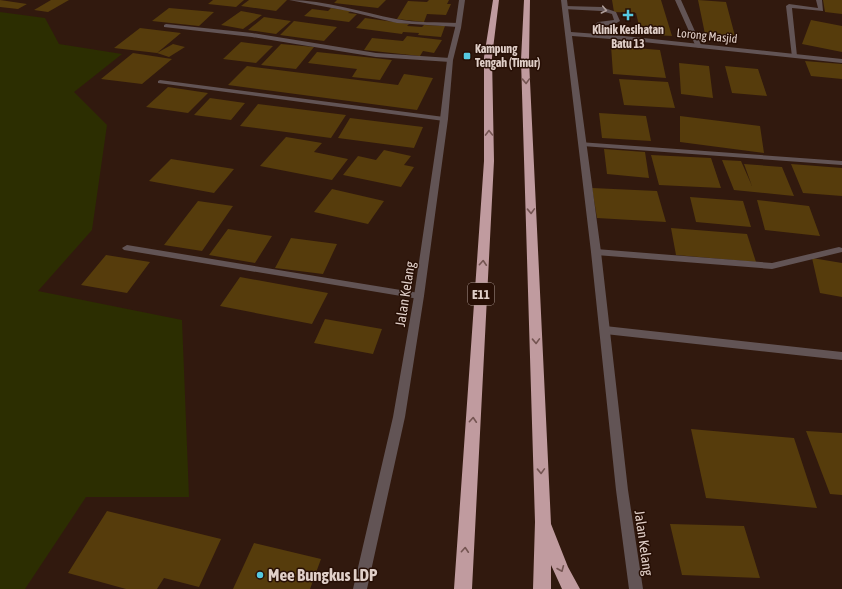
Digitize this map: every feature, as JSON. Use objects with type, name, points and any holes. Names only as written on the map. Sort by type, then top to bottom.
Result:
[{"type":"highway","name":"E11","points":[[463,589],[489,161],[488,57],[496,0]]},
{"type":"highway","points":[[527,0],[525,60],[543,522],[542,589]]},
{"type":"highway","points":[[543,522],[562,572],[571,589]]},
{"type":"street","points":[[292,0],[348,9],[397,21],[458,25]]},
{"type":"street","name":"Jalan Kelang","points":[[360,589],[399,417],[419,296],[444,119],[450,60],[462,0]]},
{"type":"street","points":[[678,0],[699,47]]},
{"type":"street","points":[[794,56],[789,6],[821,10],[819,0]]},
{"type":"street","points":[[565,4],[602,9],[614,14],[617,21],[613,23],[598,24],[596,26],[596,36]]},
{"type":"street","name":"Jalan Kelang","points":[[565,4],[596,252],[622,490],[636,589]]},
{"type":"street","points":[[166,26],[252,35],[376,55],[450,60]]},
{"type":"street","name":"Lorong Masjid","points":[[569,34],[842,61]]},
{"type":"street","points":[[160,82],[444,119]]},
{"type":"street","points":[[582,144],[842,163]]},
{"type":"street","points":[[127,248],[419,296]]},
{"type":"street","points":[[596,252],[772,266],[839,250]]},
{"type":"street","points":[[605,330],[842,356]]},
{"type":"shaded area","points":[[0,12],[45,18],[59,44],[122,54],[74,92],[107,125],[92,230],[38,291],[182,320],[189,497],[86,497],[25,589],[0,589]]},
{"type":"building","points":[[0,0],[27,4],[18,9],[0,7]]},
{"type":"building","points":[[51,0],[69,0],[48,12],[34,10]]},
{"type":"building","points":[[213,0],[244,0],[236,7],[208,4]]},
{"type":"building","points":[[249,0],[287,0],[276,11],[241,6]]},
{"type":"building","points":[[337,0],[386,0],[378,8],[334,3]]},
{"type":"building","points":[[429,0],[449,0],[447,4],[451,4],[446,15],[427,14],[424,22],[397,19],[408,1],[427,2]]},
{"type":"building","points":[[612,0],[661,0],[672,36],[641,34],[636,13],[614,12]]},
{"type":"building","points":[[698,0],[726,2],[735,36],[705,34]]},
{"type":"building","points":[[823,0],[842,0],[842,14],[825,12]]},
{"type":"building","points":[[169,8],[214,12],[199,26],[152,21]]},
{"type":"building","points":[[331,8],[351,11],[348,13],[357,14],[349,22],[304,16],[312,9],[328,11]]},
{"type":"building","points":[[241,11],[262,15],[243,29],[221,25]]},
{"type":"building","points":[[264,17],[291,21],[276,34],[248,30]]},
{"type":"building","points":[[365,18],[409,24],[407,26],[445,26],[441,37],[418,35],[419,33],[403,32],[402,34],[356,28]]},
{"type":"building","points":[[811,20],[842,26],[842,52],[802,44]]},
{"type":"building","points":[[294,21],[337,27],[324,41],[280,35]]},
{"type":"building","points":[[140,28],[181,33],[157,53],[114,48]]},
{"type":"building","points":[[407,36],[442,40],[434,53],[423,51],[420,56],[364,50],[372,38],[403,41]]},
{"type":"building","points":[[241,42],[273,46],[256,63],[223,59]]},
{"type":"building","points":[[173,44],[185,47],[169,57],[157,53]]},
{"type":"building","points":[[281,44],[314,47],[296,69],[261,65]]},
{"type":"building","points":[[611,46],[660,50],[666,78],[613,74]]},
{"type":"building","points":[[317,52],[392,60],[380,80],[352,77],[357,69],[308,63]]},
{"type":"building","points":[[133,53],[172,59],[142,84],[101,79]]},
{"type":"building","points":[[805,61],[842,64],[842,79],[811,76]]},
{"type":"building","points":[[679,63],[709,66],[713,98],[681,94]]},
{"type":"building","points":[[247,66],[398,85],[404,74],[433,78],[417,110],[228,85]]},
{"type":"building","points":[[725,66],[758,69],[767,96],[732,93]]},
{"type":"building","points":[[619,79],[668,82],[675,108],[624,105]]},
{"type":"building","points":[[168,87],[208,93],[188,113],[146,107]]},
{"type":"building","points":[[210,98],[245,103],[231,120],[194,115]]},
{"type":"building","points":[[258,104],[346,115],[331,138],[240,126]]},
{"type":"building","points":[[599,113],[646,116],[651,141],[602,138]]},
{"type":"building","points":[[680,116],[760,126],[764,153],[680,142]]},
{"type":"building","points":[[350,118],[423,127],[414,148],[338,138]]},
{"type":"building","points":[[286,137],[322,143],[314,152],[348,159],[332,180],[260,166]]},
{"type":"building","points":[[604,149],[645,152],[649,178],[607,174]]},
{"type":"building","points":[[384,150],[411,156],[404,165],[414,167],[401,187],[343,175],[358,156],[376,160]]},
{"type":"building","points":[[651,155],[711,158],[721,188],[659,185]]},
{"type":"building","points":[[171,159],[234,169],[214,193],[149,181]]},
{"type":"building","points":[[722,160],[741,161],[752,186],[744,164],[782,167],[794,196],[734,190]]},
{"type":"building","points":[[791,164],[842,168],[842,196],[803,193]]},
{"type":"building","points":[[592,188],[657,191],[666,222],[597,218]]},
{"type":"building","points":[[332,189],[384,201],[368,224],[314,212]]},
{"type":"building","points":[[690,197],[743,201],[751,227],[696,222]]},
{"type":"building","points":[[757,200],[809,206],[820,236],[765,230]]},
{"type":"building","points":[[198,201],[233,206],[202,251],[164,245]]},
{"type":"building","points":[[671,228],[747,234],[756,262],[676,255]]},
{"type":"building","points":[[228,229],[272,236],[255,263],[209,255]]},
{"type":"building","points":[[291,238],[337,244],[323,274],[275,268]]},
{"type":"building","points":[[106,255],[150,262],[127,293],[81,285]]},
{"type":"building","points":[[812,258],[842,263],[842,297],[820,293]]},
{"type":"building","points":[[240,277],[328,293],[312,324],[220,306]]},
{"type":"building","points":[[325,319],[382,329],[373,354],[314,343]]},
{"type":"building","points":[[691,429],[794,438],[817,508],[706,498]]},
{"type":"building","points":[[806,431],[842,433],[842,495],[830,494]]},
{"type":"building","points":[[107,511],[221,539],[199,587],[164,578],[157,589],[126,589],[68,573]]},
{"type":"building","points":[[670,524],[744,526],[760,578],[682,575]]},
{"type":"building","points":[[254,543],[321,559],[310,589],[233,589]]},
{"type":"place","name":"Klinik Kesihatan Batu 13","points":[[628,15]]},
{"type":"place","name":"Kampung Tengah (Timur)","points":[[467,56]]},
{"type":"place","name":"Mee Bungkus LDP","points":[[260,575]]}]
